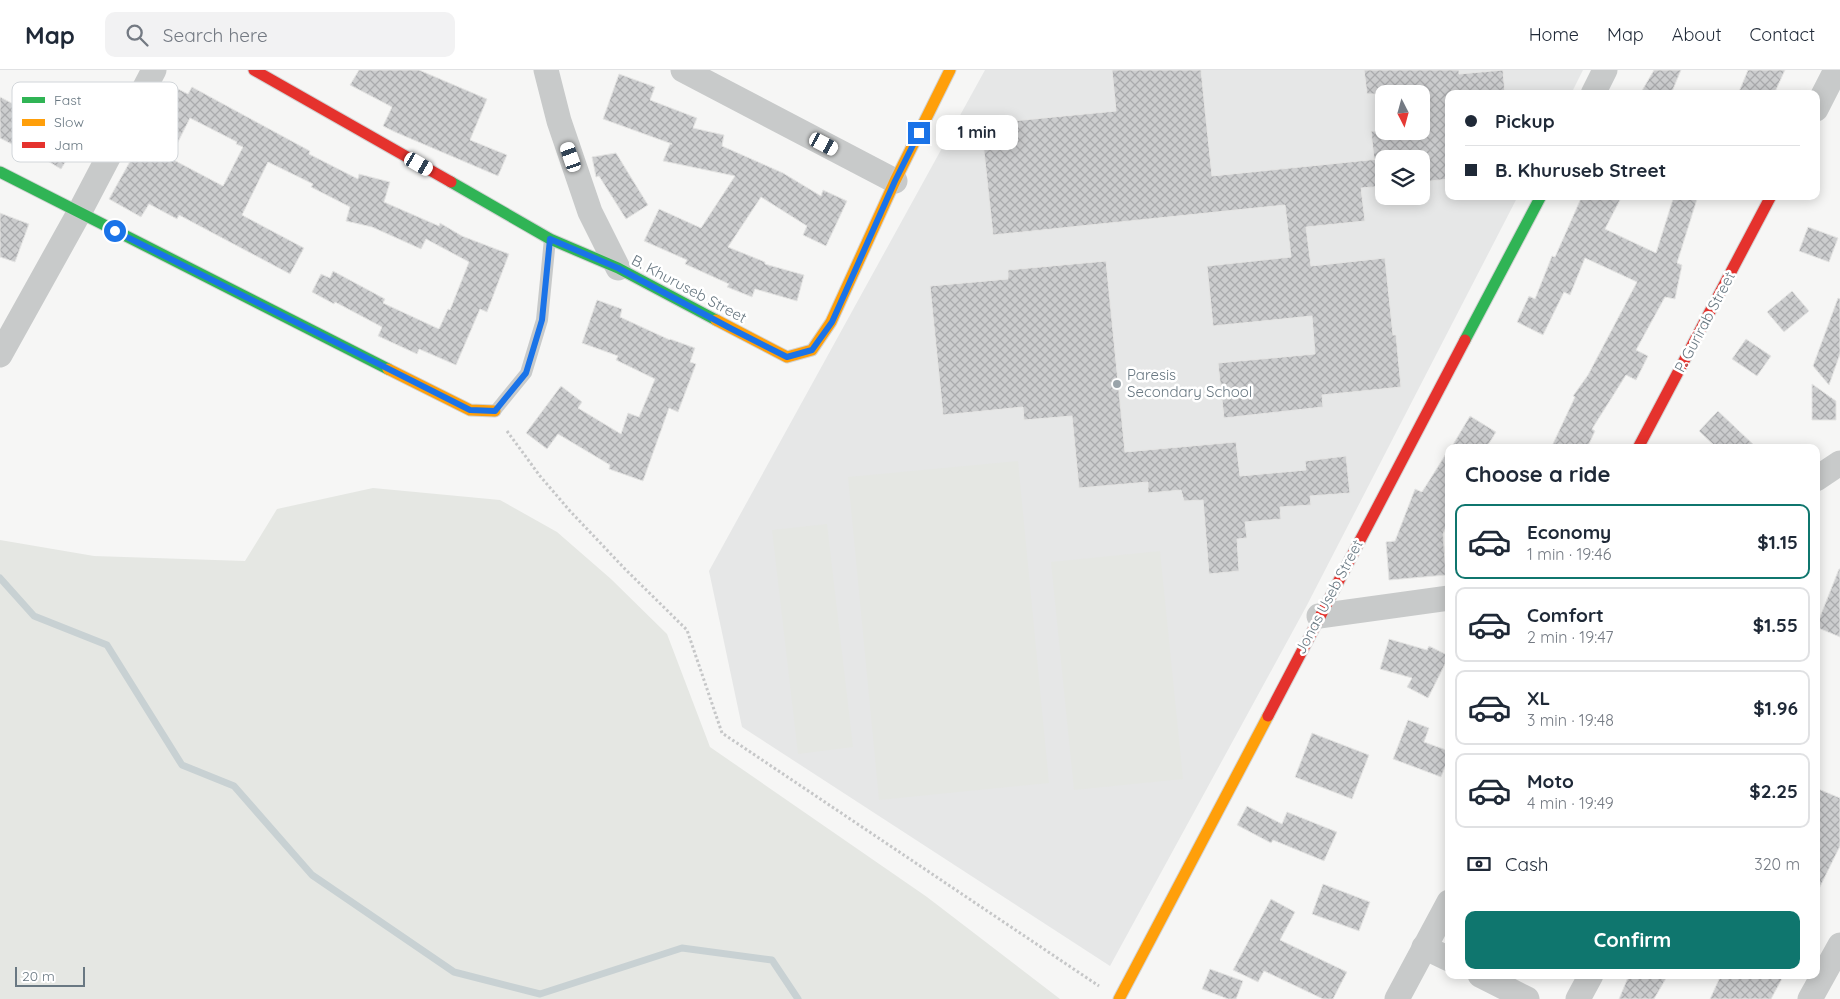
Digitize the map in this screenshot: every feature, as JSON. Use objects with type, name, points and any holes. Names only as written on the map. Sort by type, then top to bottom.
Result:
[{"type":"street","points":[[148,82],[154,70]]},
{"type":"street","name":"B. Khuruseb Street","points":[[254,70],[550,239],[618,268],[787,357],[812,350],[832,322],[895,181],[950,70]]},
{"type":"street","points":[[546,70],[559,120],[590,212],[618,268]]},
{"type":"street","points":[[683,70],[895,181]]},
{"type":"street","points":[[1595,90],[1605,70]]},
{"type":"street","points":[[1820,101],[1836,70]]},
{"type":"street","points":[[0,355],[106,162]]},
{"type":"street","points":[[0,172],[79,214],[470,410],[495,411]]},
{"type":"street","name":"Jonas Useb Street","points":[[1119,999],[1539,200]]},
{"type":"street","name":"P. Gurirab Street","points":[[1640,444],[1769,200]]},
{"type":"street","points":[[1820,476],[1840,464]]},
{"type":"street","points":[[1319,616],[1445,599]]},
{"type":"street","points":[[1397,999],[1445,909]]},
{"type":"street","points":[[1810,999],[1840,945]]},
{"type":"street","points":[[1424,947],[1445,958]]},
{"type":"street","points":[[1488,979],[1527,999]]},
{"type":"street","points":[[1578,999],[1589,979]]},
{"type":"lane","points":[[495,411],[526,373],[542,320],[550,239]]},
{"type":"path","points":[[495,411],[540,476],[570,511],[687,630],[722,733],[1101,988]]},
{"type":"shaded area","name":"Paresis Secondary School","points":[[985,70],[1583,70],[1573,90],[1445,90],[1445,200],[1516,200],[1306,607],[1110,966],[742,727],[709,571]]},
{"type":"shaded area","points":[[1018,461],[1049,783],[879,800],[848,477]]},
{"type":"shaded area","points":[[373,488],[500,500],[557,532],[611,579],[667,634],[710,747],[927,897],[1060,999],[0,999],[0,540],[94,556],[245,561],[277,509]]},
{"type":"shaded area","points":[[827,524],[853,747],[798,754],[772,530]]},
{"type":"shaded area","points":[[1160,551],[1183,779],[1074,790],[1051,562]]},
{"type":"building","points":[[359,70],[419,70],[487,99],[470,140],[507,155],[498,176],[383,126],[392,107],[350,85]]},
{"type":"building","points":[[1112,70],[1201,70],[1212,176],[1375,159],[1375,187],[1361,188],[1365,221],[1306,227],[1311,266],[1385,258],[1393,335],[1396,335],[1401,387],[1322,395],[1323,407],[1224,418],[1218,363],[1315,354],[1312,316],[1213,326],[1207,266],[1291,257],[1285,205],[993,235],[981,124],[1116,111]]},
{"type":"building","points":[[1364,70],[1459,70],[1459,74],[1503,70],[1505,90],[1445,90],[1445,179],[1430,181],[1430,150],[1375,150],[1374,159],[1371,131],[1375,131],[1375,140],[1430,140],[1430,85],[1375,85],[1375,94],[1367,94]]},
{"type":"building","points":[[1654,70],[1681,70],[1673,90],[1642,90]]},
{"type":"building","points":[[1748,70],[1785,70],[1776,90],[1740,90]]},
{"type":"building","points":[[619,74],[655,87],[650,100],[697,118],[693,128],[724,135],[722,146],[783,173],[821,196],[823,190],[847,201],[826,246],[803,235],[807,226],[761,197],[728,247],[765,262],[765,264],[804,275],[797,301],[755,289],[752,297],[727,287],[729,284],[685,264],[687,260],[644,241],[659,209],[701,228],[735,176],[663,161],[670,144],[672,144],[603,119]]},
{"type":"building","points":[[192,87],[310,151],[309,154],[358,179],[359,174],[390,182],[384,202],[439,226],[440,223],[462,236],[509,254],[487,312],[480,309],[456,365],[419,349],[417,354],[378,336],[382,327],[312,292],[321,274],[330,278],[333,271],[385,299],[383,303],[439,329],[448,309],[450,310],[469,262],[426,239],[421,249],[372,227],[346,221],[350,207],[311,187],[313,184],[268,162],[242,215],[304,248],[290,274],[179,215],[177,219],[149,204],[141,217],[109,199],[130,162],[178,162],[223,186],[243,147],[236,144],[237,142],[190,118],[178,142],[178,89],[188,94]]},
{"type":"building","points":[[0,97],[12,103],[12,144],[0,138]]},
{"type":"building","points":[[616,153],[648,205],[626,219],[599,176],[596,177],[592,157]]},
{"type":"building","points":[[49,162],[65,162],[61,169]]},
{"type":"building","points":[[1580,200],[1620,200],[1605,229],[1656,253],[1673,200],[1697,200],[1677,263],[1682,265],[1675,299],[1665,297],[1636,350],[1648,356],[1636,380],[1626,375],[1592,429],[1595,431],[1589,444],[1553,444],[1575,397],[1573,396],[1588,375],[1637,282],[1585,258],[1570,295],[1564,292],[1543,335],[1517,322],[1529,296],[1535,299],[1552,256],[1555,257]]},
{"type":"building","points":[[0,213],[29,224],[15,262],[0,257]]},
{"type":"building","points":[[1808,227],[1838,238],[1829,262],[1799,251]]},
{"type":"building","points":[[1106,261],[1125,452],[1236,442],[1240,476],[1306,470],[1305,461],[1346,456],[1350,493],[1310,496],[1311,505],[1280,507],[1281,519],[1245,522],[1247,538],[1237,539],[1239,571],[1209,574],[1203,500],[1184,501],[1181,490],[1148,493],[1148,482],[1079,488],[1072,416],[1024,420],[1023,407],[943,415],[930,286],[1008,279],[1008,270]]},
{"type":"building","points":[[1792,291],[1809,311],[1784,332],[1767,312]]},
{"type":"building","points":[[1838,298],[1840,299],[1840,354],[1829,385],[1813,366]]},
{"type":"building","points":[[597,300],[622,309],[620,317],[670,340],[695,348],[690,362],[696,364],[678,412],[669,408],[643,481],[609,469],[610,465],[558,434],[547,449],[526,433],[561,386],[582,402],[578,408],[621,434],[628,413],[639,417],[655,379],[616,360],[618,356],[582,343]]},
{"type":"building","points":[[1746,339],[1771,356],[1757,376],[1732,359]]},
{"type":"building","points":[[1812,384],[1836,401],[1836,420],[1812,420]]},
{"type":"building","points":[[1718,411],[1753,444],[1713,444],[1699,431]]},
{"type":"building","points":[[1470,416],[1496,432],[1488,444],[1453,444]]},
{"type":"building","points":[[1445,455],[1445,529],[1443,534],[1445,575],[1389,580],[1386,542],[1395,541],[1415,489],[1422,492]]},
{"type":"building","points":[[1840,569],[1840,637],[1820,629],[1820,617]]},
{"type":"building","points":[[1389,639],[1427,650],[1429,646],[1445,654],[1445,664],[1428,698],[1407,687],[1412,678],[1380,669]]},
{"type":"building","points":[[1408,720],[1429,728],[1424,742],[1445,750],[1445,767],[1441,777],[1393,759]]},
{"type":"building","points":[[1312,733],[1369,755],[1352,799],[1295,777]]},
{"type":"building","points":[[1820,790],[1840,798],[1840,846],[1820,887]]},
{"type":"building","points":[[1247,806],[1282,824],[1287,812],[1337,832],[1324,861],[1273,840],[1271,843],[1237,825]]},
{"type":"building","points":[[1323,884],[1370,902],[1359,931],[1312,914]]},
{"type":"building","points":[[1271,899],[1295,912],[1280,940],[1347,972],[1333,999],[1323,999],[1264,971],[1258,982],[1233,970]]},
{"type":"building","points":[[1210,969],[1243,981],[1236,999],[1228,999],[1202,989]]},
{"type":"building","points":[[1627,979],[1666,979],[1654,999],[1619,999]]},
{"type":"building","points":[[1719,979],[1782,979],[1771,999],[1710,999]]},
{"type":"waterway","points":[[0,578],[34,616],[107,645],[182,765],[234,786],[312,875],[454,972],[540,994],[682,948],[772,960],[798,999]]},
{"type":"traffic: fast","points":[[0,172],[388,369]]},
{"type":"traffic: fast","points":[[451,182],[550,239],[618,268],[716,320]]},
{"type":"traffic: fast","points":[[1465,340],[1539,200]]},
{"type":"traffic: slow","points":[[716,320],[787,357],[812,350],[831,322],[895,181],[950,70]]},
{"type":"traffic: slow","points":[[388,369],[470,410],[495,411]]},
{"type":"traffic: slow","points":[[1119,999],[1268,716]]},
{"type":"traffic: jam","points":[[254,70],[451,182]]},
{"type":"traffic: jam","points":[[1640,444],[1769,200]]},
{"type":"traffic: jam","points":[[1268,716],[1465,340]]},
{"type":"place","name":"Paresis Secondary School","points":[[1117,384]]},
{"type":"route","points":[[115,231],[470,410],[495,411],[526,373],[542,320],[550,239],[618,268],[787,357],[812,350],[832,322],[895,181],[919,133]]}]
